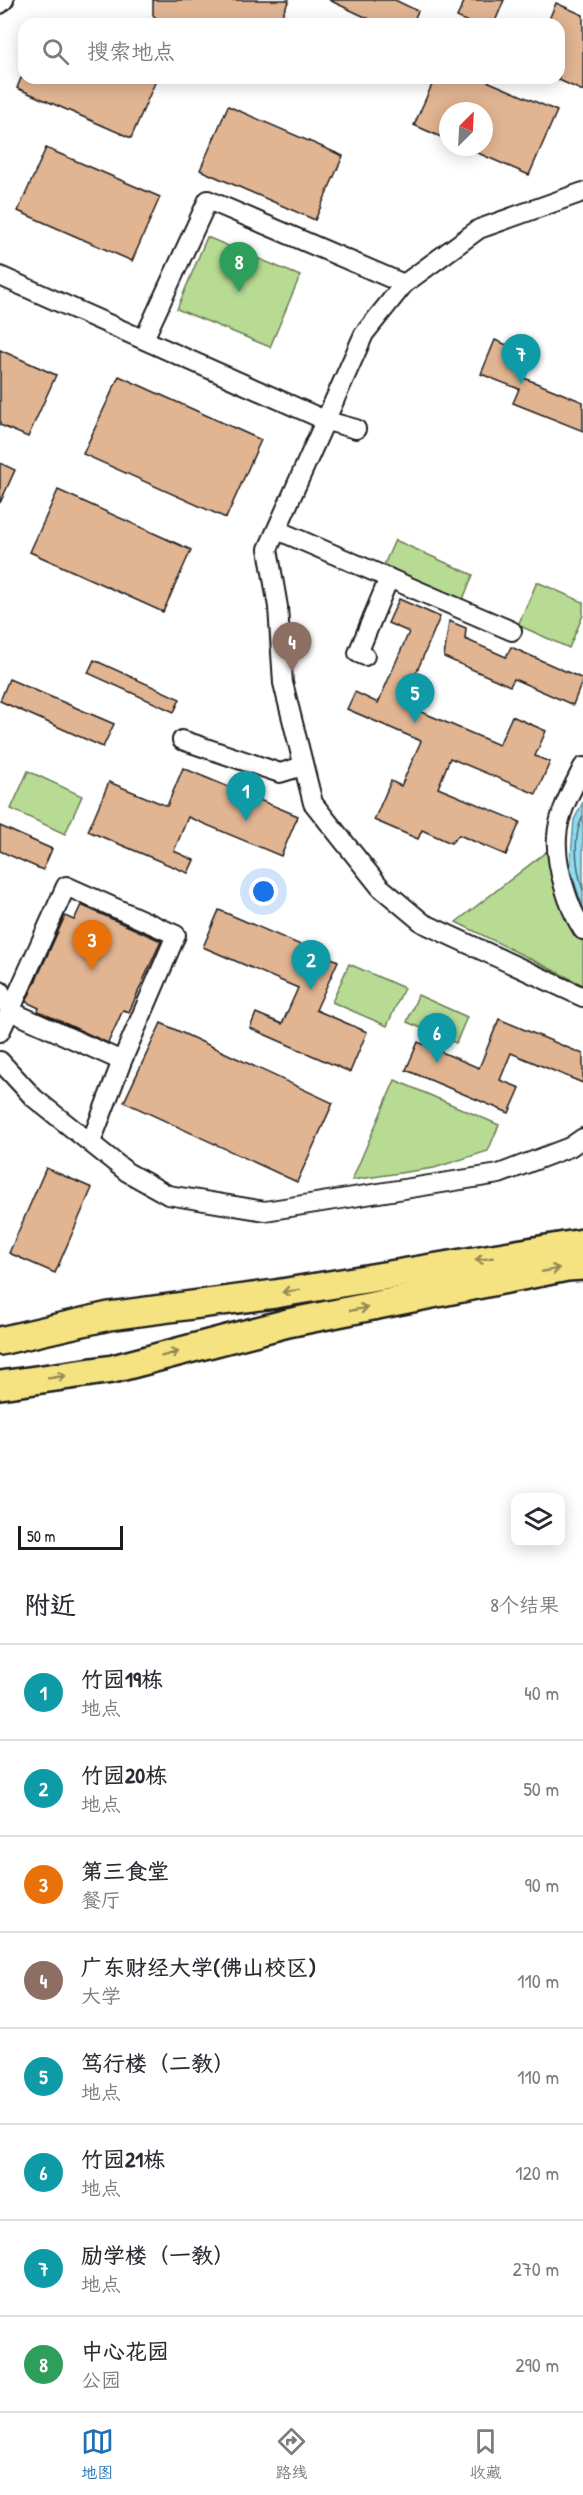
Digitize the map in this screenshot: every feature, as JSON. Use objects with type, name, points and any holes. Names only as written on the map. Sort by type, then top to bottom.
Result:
[{"type":"highway","points":[[0,1341],[109,1316],[274,1294],[583,1243]]},
{"type":"highway","points":[[0,1385],[113,1369],[288,1323],[555,1269],[583,1266]]},
{"type":"street","points":[[0,4],[4,0]]},
{"type":"street","points":[[583,192],[479,229],[404,284],[364,334],[268,549],[278,607],[283,683],[313,803],[380,887],[423,923],[583,997]]},
{"type":"street","points":[[144,339],[208,200],[404,284]]},
{"type":"street","points":[[0,276],[327,421],[356,429]]},
{"type":"street","points":[[277,530],[512,631]]},
{"type":"street","points":[[365,656],[358,653],[389,578]]},
{"type":"street","points":[[182,740],[280,772],[303,766]]},
{"type":"street","points":[[583,767],[567,798],[557,836],[562,877],[576,919],[583,930]]},
{"type":"street","points":[[0,1032],[66,886],[177,935],[122,1061],[91,1142]]},
{"type":"street","points":[[0,991],[10,1011],[122,1061]]},
{"type":"street","points":[[0,1061],[33,1098],[126,1172],[168,1195],[265,1211],[499,1174],[570,1147],[583,1138]]},
{"type":"green space","points":[[207,237],[300,276],[270,347],[177,309]]},
{"type":"green space","points":[[395,540],[473,575],[461,604],[382,569]]},
{"type":"green space","points":[[537,582],[583,602],[583,615],[569,648],[518,625]]},
{"type":"green space","points":[[28,771],[82,796],[65,834],[11,809]]},
{"type":"green space","points":[[546,852],[583,931],[583,985],[456,922]]},
{"type":"green space","points":[[349,964],[404,988],[387,1026],[332,1002]]},
{"type":"green space","points":[[418,995],[467,1017],[456,1043],[407,1022]]},
{"type":"green space","points":[[395,1080],[499,1125],[488,1151],[434,1168],[352,1180]]},
{"type":"water","points":[[583,802],[583,909],[570,868],[574,820]]},
{"type":"building","points":[[153,0],[289,0],[281,18],[156,18],[153,15]]},
{"type":"building","points":[[329,0],[395,0],[418,11],[415,18],[367,18]]},
{"type":"building","points":[[465,0],[504,0],[496,18],[457,17]]},
{"type":"building","points":[[556,3],[583,15],[583,91],[565,83],[565,18],[550,18]]},
{"type":"building","points":[[19,84],[154,84],[131,138],[17,88]]},
{"type":"building","points":[[432,84],[494,84],[557,111],[529,175],[485,156],[493,156],[493,102],[439,102],[439,136],[414,125]]},
{"type":"building","points":[[228,106],[343,156],[315,220],[200,170]]},
{"type":"building","points":[[46,148],[160,197],[132,261],[18,211]]},
{"type":"building","points":[[495,340],[533,356],[524,378],[583,402],[583,431],[513,403],[519,389],[481,374]]},
{"type":"building","points":[[0,350],[56,375],[28,437],[0,425]]},
{"type":"building","points":[[119,376],[261,440],[226,518],[83,454]]},
{"type":"building","points":[[0,463],[15,470],[0,503]]},
{"type":"building","points":[[58,490],[191,550],[163,612],[30,552]]},
{"type":"building","points":[[399,599],[440,617],[403,704],[499,745],[512,716],[546,731],[535,756],[550,762],[536,794],[450,758],[438,788],[520,822],[506,855],[459,835],[451,843],[422,830],[418,839],[374,820],[391,781],[401,786],[421,741],[347,709],[355,692],[378,703],[409,632],[388,623]]},
{"type":"building","points":[[449,621],[466,628],[465,639],[506,657],[511,647],[583,679],[573,705],[514,679],[510,686],[444,657]]},
{"type":"building","points":[[94,660],[180,699],[174,712],[88,673]]},
{"type":"building","points":[[9,679],[114,724],[103,747],[0,701]]},
{"type":"building","points":[[183,768],[298,816],[281,856],[188,817],[174,851],[194,860],[188,873],[88,831],[109,782],[167,806]]},
{"type":"building","points":[[0,826],[52,849],[43,870],[0,851]]},
{"type":"building","points":[[81,905],[161,941],[129,1012],[123,1010],[108,1043],[38,1011],[39,1008],[26,1002],[65,916],[74,920]]},
{"type":"building","points":[[219,910],[338,961],[316,1010],[367,1032],[350,1072],[250,1028],[256,1013],[282,1024],[298,988],[203,947]]},
{"type":"building","points":[[499,1019],[583,1054],[583,1083],[511,1053],[500,1080],[520,1088],[509,1113],[406,1070],[418,1042],[479,1068]]},
{"type":"building","points":[[161,1023],[333,1103],[297,1182],[124,1102]]},
{"type":"building","points":[[46,1168],[92,1188],[55,1273],[9,1253]]},
{"type":"place","name":"中心花园","points":[[239,292]]},
{"type":"place","name":"励学楼（一教）","points":[[521,384]]},
{"type":"place","name":"广东财经大学(佛山校区)","points":[[292,672]]},
{"type":"place","name":"笃行楼（二教）","points":[[415,723]]},
{"type":"place","name":"竹园19栋","points":[[246,821]]},
{"type":"place","name":"第三食堂","points":[[92,970]]},
{"type":"place","name":"竹园20栋","points":[[311,990]]},
{"type":"place","name":"竹园21栋","points":[[437,1063]]}]
